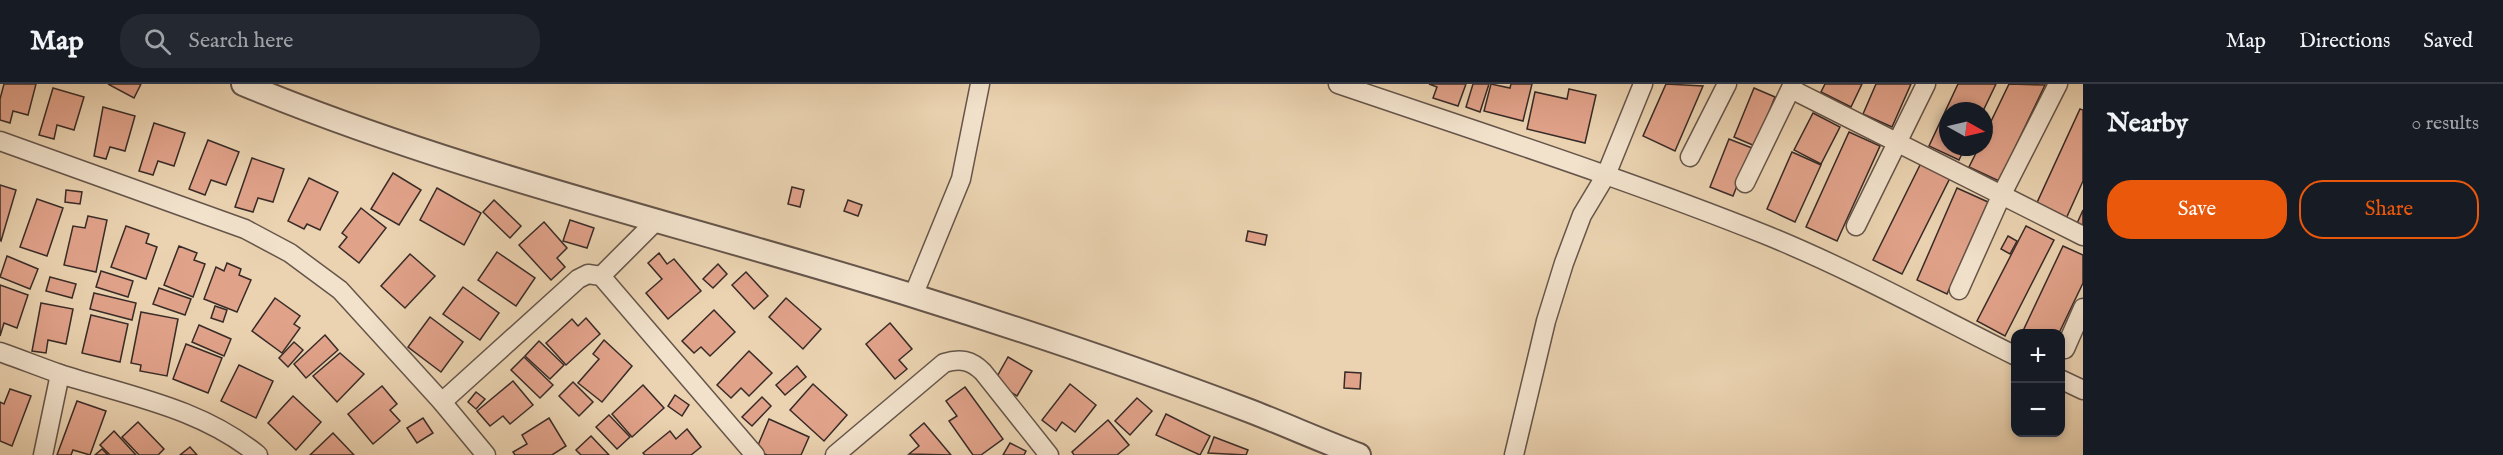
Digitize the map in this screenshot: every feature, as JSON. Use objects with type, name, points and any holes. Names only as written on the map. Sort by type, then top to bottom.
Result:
[{"type":"street","points":[[243,84],[302,109],[442,156],[655,222],[913,296],[1128,367],[1251,411],[1359,455]]},
{"type":"street","points":[[913,296],[962,179],[980,84]]},
{"type":"street","points":[[1338,84],[1606,175],[1768,236],[1878,287],[2011,354]]},
{"type":"street","points":[[1514,455],[1543,332],[1564,263],[1581,215],[1606,175],[1643,84]]},
{"type":"street","points":[[1690,157],[1727,84]]},
{"type":"street","points":[[1856,226],[1926,84]]},
{"type":"street","points":[[1959,290],[2002,194],[2058,84]]},
{"type":"street","points":[[1745,183],[1792,87],[2083,236]]},
{"type":"street","points":[[0,141],[245,229],[290,253],[340,290],[442,402],[486,455]]},
{"type":"street","points":[[601,276],[655,222]]},
{"type":"street","points":[[442,402],[578,279],[588,274],[601,276],[755,455]]},
{"type":"street","points":[[2065,349],[2083,308]]},
{"type":"street","points":[[0,352],[60,374],[193,415],[238,439],[258,455]]},
{"type":"street","points":[[835,455],[944,363],[963,361],[974,363],[983,372],[1048,455]]},
{"type":"street","points":[[43,455],[60,374]]},
{"type":"street","points":[[2065,381],[2083,390]]},
{"type":"building","points":[[4,84],[36,84],[28,115],[13,111],[10,123],[0,120],[0,99]]},
{"type":"building","points":[[108,84],[141,84],[134,98]]},
{"type":"building","points":[[1429,84],[1466,84],[1458,106],[1433,98],[1437,87]]},
{"type":"building","points":[[1473,84],[1489,84],[1480,112],[1466,107]]},
{"type":"building","points":[[1491,84],[1510,88],[1511,84],[1532,84],[1523,121],[1484,111]]},
{"type":"building","points":[[1666,84],[1703,86],[1675,151],[1643,136]]},
{"type":"building","points":[[1825,84],[1862,84],[1851,107],[1821,92]]},
{"type":"building","points":[[1876,84],[1911,84],[1892,127],[1863,114]]},
{"type":"building","points":[[1958,84],[1996,84],[1987,102],[1950,102]]},
{"type":"building","points":[[2009,84],[2045,85],[1999,181],[1969,167],[1974,156],[1993,156],[1993,117]]},
{"type":"building","points":[[53,88],[84,97],[74,130],[57,125],[54,139],[39,135]]},
{"type":"building","points":[[1754,88],[1775,97],[1755,146],[1734,137]]},
{"type":"building","points":[[1569,89],[1596,95],[1585,143],[1527,129],[1535,92],[1567,99]]},
{"type":"building","points":[[103,107],[135,116],[125,151],[110,147],[106,159],[94,156]]},
{"type":"building","points":[[2080,109],[2083,110],[2083,181],[2065,221],[2035,207]]},
{"type":"building","points":[[1813,113],[1840,127],[1821,164],[1794,150]]},
{"type":"building","points":[[154,123],[185,133],[174,166],[158,161],[153,175],[139,171]]},
{"type":"building","points":[[1939,125],[1939,151],[1929,146]]},
{"type":"building","points":[[1849,132],[1880,146],[1837,241],[1806,227]]},
{"type":"building","points":[[1729,139],[1752,148],[1733,196],[1710,187]]},
{"type":"building","points":[[208,140],[239,152],[226,185],[211,180],[205,195],[189,189]]},
{"type":"building","points":[[1792,152],[1821,165],[1795,222],[1767,209]]},
{"type":"building","points":[[252,158],[284,169],[273,202],[258,198],[253,212],[235,207]]},
{"type":"building","points":[[1921,163],[1950,178],[1902,274],[1873,260]]},
{"type":"building","points":[[393,173],[421,190],[399,225],[371,209]]},
{"type":"building","points":[[309,178],[338,192],[320,230],[307,224],[304,229],[288,221]]},
{"type":"building","points":[[0,185],[16,190],[1,241],[0,240]]},
{"type":"building","points":[[792,187],[804,190],[800,207],[788,204]]},
{"type":"building","points":[[437,188],[481,213],[464,245],[420,220]]},
{"type":"building","points":[[1957,188],[1988,202],[1947,294],[1917,280]]},
{"type":"building","points":[[66,190],[82,192],[80,204],[65,202]]},
{"type":"building","points":[[37,199],[63,208],[47,256],[20,247]]},
{"type":"building","points":[[494,200],[521,226],[510,238],[483,212]]},
{"type":"building","points":[[848,200],[862,205],[858,216],[844,211]]},
{"type":"building","points":[[361,208],[386,228],[359,263],[339,247],[347,237],[342,233]]},
{"type":"building","points":[[2083,210],[2083,232],[2075,228]]},
{"type":"building","points":[[88,216],[107,220],[96,272],[64,265],[73,226],[85,228]]},
{"type":"building","points":[[570,220],[594,228],[587,248],[563,241]]},
{"type":"building","points":[[544,222],[567,248],[557,258],[565,267],[551,280],[519,245]]},
{"type":"building","points":[[126,226],[149,234],[146,243],[157,247],[146,279],[111,267]]},
{"type":"building","points":[[2026,226],[2054,240],[2005,336],[1977,321]]},
{"type":"building","points":[[1248,231],[1267,235],[1265,245],[1246,241]]},
{"type":"building","points":[[2008,236],[2017,241],[2010,254],[2001,249]]},
{"type":"building","points":[[179,246],[197,253],[194,260],[205,264],[193,297],[164,285]]},
{"type":"building","points":[[2063,246],[2083,255],[2083,283],[2061,329],[2024,329]]},
{"type":"building","points":[[497,252],[535,278],[516,306],[478,280]]},
{"type":"building","points":[[659,253],[667,264],[674,259],[701,291],[668,319],[646,293],[662,279],[648,263]]},
{"type":"building","points":[[410,254],[435,276],[405,308],[381,286]]},
{"type":"building","points":[[7,256],[38,269],[30,289],[0,277]]},
{"type":"building","points":[[227,263],[241,269],[239,275],[251,280],[237,312],[204,299],[216,267],[224,271]]},
{"type":"building","points":[[718,264],[727,274],[713,288],[703,279]]},
{"type":"building","points":[[101,271],[133,281],[128,297],[96,287]]},
{"type":"building","points":[[746,272],[768,296],[754,309],[732,285]]},
{"type":"building","points":[[50,277],[76,284],[72,298],[46,291]]},
{"type":"building","points":[[0,285],[28,295],[17,328],[4,323],[0,336]]},
{"type":"building","points":[[463,287],[499,313],[480,340],[443,314]]},
{"type":"building","points":[[159,288],[191,299],[185,315],[153,304]]},
{"type":"building","points":[[94,293],[136,303],[132,320],[90,309]]},
{"type":"building","points":[[275,298],[300,316],[294,324],[300,328],[282,353],[252,331]]},
{"type":"building","points":[[786,298],[821,329],[803,349],[769,317]]},
{"type":"building","points":[[41,303],[73,309],[66,344],[48,340],[46,353],[32,351]]},
{"type":"building","points":[[215,306],[227,310],[223,322],[211,318]]},
{"type":"building","points":[[714,310],[735,332],[710,356],[701,347],[694,353],[682,341]]},
{"type":"building","points":[[141,312],[178,319],[167,376],[140,371],[141,365],[131,363]]},
{"type":"building","points":[[91,315],[128,324],[120,362],[82,353]]},
{"type":"building","points":[[430,317],[463,342],[441,372],[408,347]]},
{"type":"building","points":[[586,318],[600,334],[566,365],[546,343],[572,319],[578,326]]},
{"type":"building","points":[[890,323],[912,349],[899,360],[907,369],[895,379],[866,344]]},
{"type":"building","points":[[199,325],[231,339],[224,356],[192,342]]},
{"type":"building","points":[[325,335],[338,350],[306,378],[294,364]]},
{"type":"building","points":[[604,340],[632,366],[602,402],[578,383],[599,359],[593,354]]},
{"type":"building","points":[[539,341],[564,365],[550,379],[525,356]]},
{"type":"building","points":[[294,342],[303,350],[288,367],[279,358]]},
{"type":"building","points":[[186,344],[222,358],[208,393],[173,379]]},
{"type":"building","points":[[749,351],[772,373],[749,396],[741,388],[731,398],[717,385]]},
{"type":"building","points":[[340,353],[364,374],[337,402],[313,376]]},
{"type":"building","points":[[524,357],[553,385],[540,398],[511,370]]},
{"type":"building","points":[[1008,357],[1032,371],[1017,396],[994,382]]},
{"type":"building","points":[[239,365],[273,381],[256,418],[221,401]]},
{"type":"building","points":[[797,366],[806,377],[785,395],[776,385]]},
{"type":"building","points":[[1345,372],[1361,373],[1360,389],[1344,388]]},
{"type":"building","points":[[513,381],[533,405],[510,424],[503,416],[490,426],[477,411]]},
{"type":"building","points":[[573,382],[593,402],[579,416],[559,396]]},
{"type":"building","points":[[813,384],[847,415],[824,441],[790,410]]},
{"type":"building","points":[[1070,384],[1096,405],[1075,432],[1062,422],[1056,431],[1042,420]]},
{"type":"building","points":[[643,385],[664,408],[632,437],[612,414]]},
{"type":"building","points":[[382,386],[397,404],[390,410],[400,421],[373,444],[348,414]]},
{"type":"building","points":[[965,387],[1003,439],[981,455],[973,455],[949,421],[957,416],[946,401]]},
{"type":"building","points":[[10,389],[31,396],[12,446],[0,441],[0,402],[4,404]]},
{"type":"building","points":[[476,392],[485,399],[476,409],[468,402]]},
{"type":"building","points":[[675,395],[689,405],[682,416],[668,406]]},
{"type":"building","points":[[293,396],[321,422],[296,450],[268,423]]},
{"type":"building","points":[[762,397],[771,406],[752,426],[742,417]]},
{"type":"building","points":[[1137,398],[1152,411],[1130,435],[1115,421]]},
{"type":"building","points":[[77,401],[106,411],[90,455],[73,450],[71,455],[57,455]]},
{"type":"building","points":[[1166,414],[1210,436],[1200,455],[1156,435]]},
{"type":"building","points":[[609,415],[630,437],[617,449],[596,427]]},
{"type":"building","points":[[423,418],[433,433],[417,443],[407,428]]},
{"type":"building","points":[[549,418],[566,446],[552,455],[515,455],[513,452],[527,444],[522,435]]},
{"type":"building","points":[[769,419],[809,437],[801,455],[767,455],[756,450]]},
{"type":"building","points":[[1108,420],[1129,445],[1117,455],[1074,455],[1072,452]]},
{"type":"building","points":[[138,422],[164,449],[158,455],[139,455],[122,437]]},
{"type":"building","points":[[924,423],[951,455],[909,454],[919,446],[910,435]]},
{"type":"building","points":[[687,429],[701,447],[691,455],[645,455],[643,453],[670,431],[676,439]]},
{"type":"building","points":[[114,431],[136,455],[110,455],[100,445]]},
{"type":"building","points":[[333,433],[354,455],[310,455]]},
{"type":"building","points":[[591,436],[609,455],[581,455],[576,450]]},
{"type":"building","points":[[1214,437],[1248,450],[1246,455],[1208,453]]},
{"type":"building","points":[[1010,443],[1026,451],[1024,455],[1003,455]]},
{"type":"building","points":[[190,447],[197,455],[180,455]]},
{"type":"building","points":[[102,449],[108,455],[95,455]]}]
